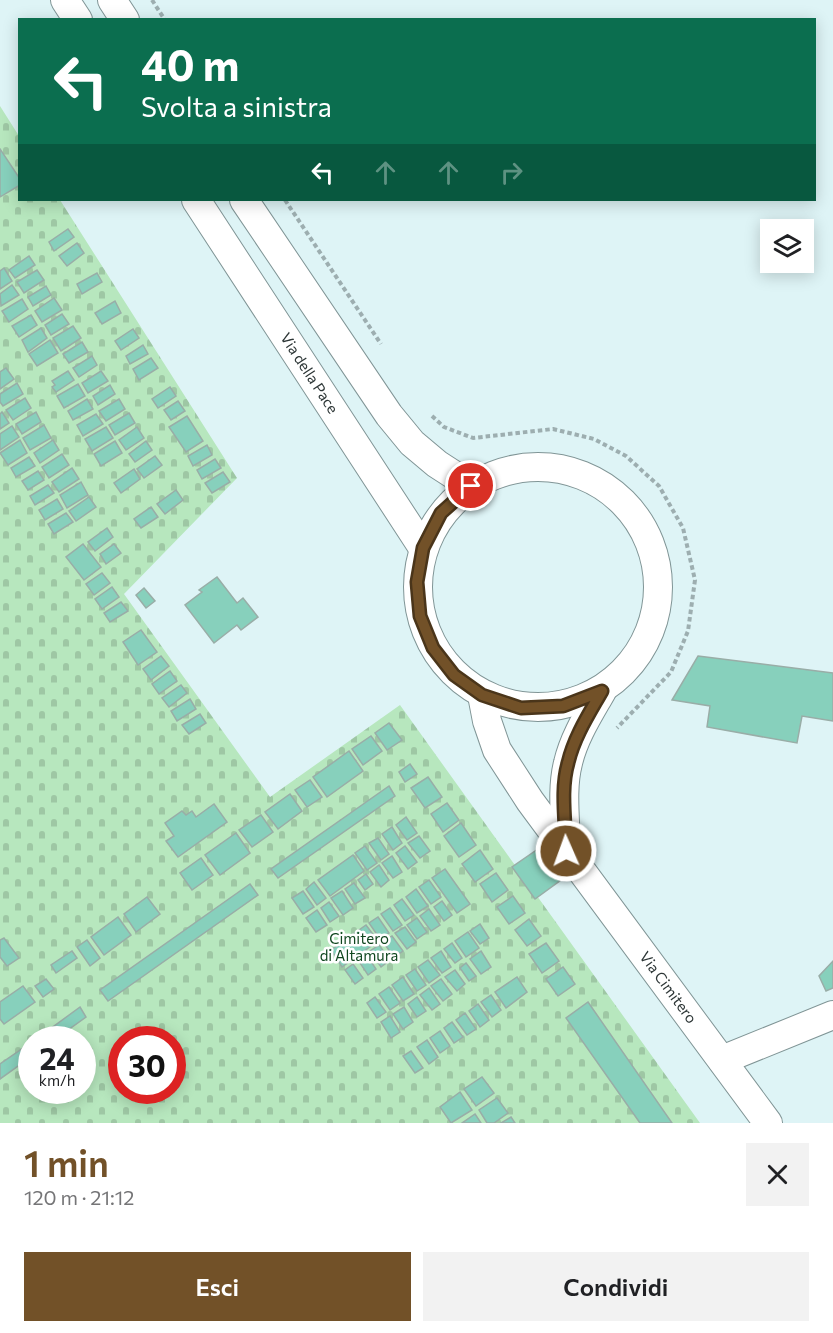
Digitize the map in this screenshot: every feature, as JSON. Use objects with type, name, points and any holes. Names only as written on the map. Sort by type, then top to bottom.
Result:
[{"type":"street","points":[[65,0],[77,18]]},
{"type":"street","points":[[112,0],[124,18]]},
{"type":"street","name":"Via della Pace","points":[[197,201],[423,548]]},
{"type":"street","points":[[245,201],[389,415],[412,443],[437,464],[471,486]]},
{"type":"street","points":[[536,466],[571,471],[603,485],[629,508],[648,537],[658,571],[658,606],[648,639],[629,669],[602,691],[563,706],[521,708],[482,695],[454,675],[433,648],[420,616],[417,582],[423,548],[441,513],[471,486],[502,471],[536,466]]},
{"type":"street","points":[[566,851],[567,765],[574,743],[602,691]]},
{"type":"street","name":"Via Cimitero","points":[[482,695],[487,721],[497,750],[530,801],[768,1123]]},
{"type":"street","points":[[722,1060],[833,1015]]},
{"type":"path","points":[[152,0],[164,18]]},
{"type":"path","points":[[286,201],[386,352]]},
{"type":"path","points":[[424,410],[444,427],[473,438],[553,429],[594,439],[626,456],[659,486],[683,528],[695,579],[688,631],[671,672],[611,734]]},
{"type":"green space","name":"Cimitero di Altamura","points":[[0,106],[18,134],[18,201],[61,201],[237,478],[124,594],[270,797],[400,705],[700,1123],[0,1123]]},
{"type":"building","points":[[0,149],[18,176],[18,186],[0,197]]},
{"type":"building","points":[[68,229],[74,237],[54,251],[49,242]]},
{"type":"building","points":[[77,243],[84,253],[67,266],[59,256]]},
{"type":"building","points":[[29,256],[35,265],[15,278],[9,270]]},
{"type":"building","points":[[4,268],[12,281],[0,289],[0,271]]},
{"type":"building","points":[[37,270],[44,280],[24,293],[17,282]]},
{"type":"building","points":[[97,273],[102,282],[82,294],[77,284]]},
{"type":"building","points":[[12,285],[19,295],[1,306],[0,294]]},
{"type":"building","points":[[46,286],[51,295],[33,306],[28,297]]},
{"type":"building","points":[[54,298],[62,310],[42,322],[35,311]]},
{"type":"building","points":[[22,299],[28,309],[9,322],[2,311]]},
{"type":"building","points":[[115,301],[121,313],[102,324],[95,313]]},
{"type":"building","points":[[62,314],[69,324],[51,335],[45,325]]},
{"type":"building","points":[[31,315],[37,325],[19,337],[12,326]]},
{"type":"building","points":[[73,326],[81,338],[61,351],[53,338]]},
{"type":"building","points":[[41,328],[47,338],[28,352],[22,340]]},
{"type":"building","points":[[133,329],[139,338],[121,350],[115,341]]},
{"type":"building","points":[[50,340],[58,353],[37,366],[29,354]]},
{"type":"building","points":[[82,342],[88,352],[69,363],[63,354]]},
{"type":"building","points":[[143,345],[148,354],[130,364],[126,356]]},
{"type":"building","points":[[92,356],[97,365],[79,377],[73,368]]},
{"type":"building","points":[[151,358],[158,368],[139,380],[133,369]]},
{"type":"building","points":[[6,368],[14,379],[0,389],[0,372]]},
{"type":"building","points":[[68,371],[74,380],[56,392],[52,387],[55,385],[52,381]]},
{"type":"building","points":[[101,371],[108,381],[88,393],[82,383]]},
{"type":"building","points":[[17,383],[23,394],[3,406],[0,402],[0,394]]},
{"type":"building","points":[[78,384],[85,396],[64,408],[57,396]]},
{"type":"building","points":[[110,385],[115,394],[98,405],[93,396]]},
{"type":"building","points":[[170,387],[176,396],[158,408],[152,399]]},
{"type":"building","points":[[25,398],[31,408],[13,420],[6,410]]},
{"type":"building","points":[[87,399],[93,409],[73,420],[68,411]]},
{"type":"building","points":[[119,399],[125,409],[106,421],[99,411]]},
{"type":"building","points":[[178,401],[185,411],[171,420],[164,410]]},
{"type":"building","points":[[2,412],[9,423],[0,429],[0,414]]},
{"type":"building","points":[[36,412],[41,422],[22,434],[16,424]]},
{"type":"building","points":[[129,413],[135,423],[115,435],[109,425]]},
{"type":"building","points":[[96,414],[103,424],[83,436],[77,425]]},
{"type":"building","points":[[187,416],[203,441],[186,452],[169,427]]},
{"type":"building","points":[[44,425],[51,438],[30,450],[23,438]]},
{"type":"building","points":[[12,426],[19,437],[0,450],[0,434]]},
{"type":"building","points":[[106,427],[113,438],[92,451],[85,439]]},
{"type":"building","points":[[137,427],[144,438],[126,450],[119,440]]},
{"type":"building","points":[[20,440],[27,453],[8,465],[0,453]]},
{"type":"building","points":[[53,440],[59,450],[40,463],[34,453]]},
{"type":"building","points":[[115,441],[122,453],[101,466],[94,454]]},
{"type":"building","points":[[146,441],[152,450],[135,462],[129,454]]},
{"type":"building","points":[[207,445],[212,455],[193,466],[188,456]]},
{"type":"building","points":[[62,454],[69,465],[49,478],[42,467]]},
{"type":"building","points":[[155,456],[162,465],[144,478],[137,469]]},
{"type":"building","points":[[29,457],[35,466],[16,477],[11,468]]},
{"type":"building","points":[[215,459],[221,468],[202,479],[197,470]]},
{"type":"building","points":[[72,468],[79,479],[59,492],[52,482]]},
{"type":"building","points":[[134,469],[140,479],[121,493],[114,483]]},
{"type":"building","points":[[38,471],[44,480],[28,490],[22,481]]},
{"type":"building","points":[[223,472],[230,482],[212,493],[205,483]]},
{"type":"building","points":[[81,482],[88,495],[67,508],[60,495]]},
{"type":"building","points":[[48,485],[54,493],[35,505],[30,496]]},
{"type":"building","points":[[176,490],[183,500],[165,514],[157,504]]},
{"type":"building","points":[[89,497],[96,507],[76,521],[69,511]]},
{"type":"building","points":[[57,499],[63,509],[45,520],[39,510]]},
{"type":"building","points":[[151,507],[158,517],[141,528],[134,519]]},
{"type":"building","points":[[66,513],[73,522],[54,534],[48,524]]},
{"type":"building","points":[[107,528],[113,537],[95,551],[88,542]]},
{"type":"building","points":[[83,544],[101,567],[84,580],[66,557]]},
{"type":"building","points":[[114,544],[121,553],[106,564],[100,554]]},
{"type":"building","points":[[102,573],[110,583],[94,595],[86,584]]},
{"type":"building","points":[[217,577],[237,603],[243,598],[258,617],[241,630],[237,625],[214,643],[185,605],[202,592],[199,590]]},
{"type":"building","points":[[112,587],[119,597],[102,609],[95,599]]},
{"type":"building","points":[[144,588],[155,601],[146,608],[136,595]]},
{"type":"building","points":[[121,602],[128,611],[110,622],[104,613]]},
{"type":"building","points":[[141,630],[157,652],[138,665],[123,642]]},
{"type":"building","points":[[161,656],[169,666],[151,680],[143,669]]},
{"type":"building","points":[[698,656],[833,673],[833,721],[802,716],[797,743],[707,727],[710,706],[672,700]]},
{"type":"building","points":[[170,671],[177,681],[159,694],[152,684]]},
{"type":"building","points":[[181,685],[187,693],[169,707],[162,698]]},
{"type":"building","points":[[190,699],[196,709],[177,721],[171,711]]},
{"type":"building","points":[[200,714],[206,723],[189,734],[182,725]]},
{"type":"building","points":[[389,723],[402,740],[387,750],[375,733]]},
{"type":"building","points":[[371,736],[382,751],[363,765],[352,749]]},
{"type":"building","points":[[349,751],[363,771],[327,797],[313,777]]},
{"type":"building","points":[[410,764],[417,774],[405,782],[399,772]]},
{"type":"building","points":[[428,777],[442,797],[425,808],[411,788]]},
{"type":"building","points":[[310,780],[322,797],[307,807],[295,790]]},
{"type":"building","points":[[389,786],[395,796],[278,878],[271,869]]},
{"type":"building","points":[[290,794],[302,811],[278,829],[265,812]]},
{"type":"building","points":[[447,803],[459,820],[443,832],[431,814]]},
{"type":"building","points":[[214,804],[227,822],[178,857],[166,841],[174,836],[165,823],[182,811],[186,815],[192,811],[196,817]]},
{"type":"building","points":[[261,815],[273,832],[252,847],[239,830]]},
{"type":"building","points":[[406,817],[417,833],[407,840],[396,825]]},
{"type":"building","points":[[461,823],[476,845],[459,857],[444,836]]},
{"type":"building","points":[[392,827],[402,843],[393,850],[382,834]]},
{"type":"building","points":[[236,833],[250,853],[220,875],[205,855]]},
{"type":"building","points":[[419,836],[430,851],[420,858],[408,843]]},
{"type":"building","points":[[378,838],[389,854],[381,860],[369,843]]},
{"type":"building","points":[[365,846],[377,863],[367,870],[355,853]]},
{"type":"building","points":[[405,846],[417,862],[408,869],[396,853]]},
{"type":"building","points":[[538,849],[561,880],[535,899],[512,867]]},
{"type":"building","points":[[480,850],[493,869],[475,882],[462,864]]},
{"type":"building","points":[[353,855],[364,871],[330,896],[318,880]]},
{"type":"building","points":[[392,856],[402,872],[393,878],[382,863]]},
{"type":"building","points":[[201,858],[213,875],[192,890],[180,873]]},
{"type":"building","points":[[379,865],[389,880],[381,887],[370,872]]},
{"type":"building","points":[[445,869],[470,904],[457,913],[432,878]]},
{"type":"building","points":[[496,873],[508,890],[492,902],[480,884]]},
{"type":"building","points":[[366,874],[373,884],[365,890],[358,880]]},
{"type":"building","points":[[429,880],[441,897],[431,904],[419,887]]},
{"type":"building","points":[[314,882],[326,898],[317,905],[306,889]]},
{"type":"building","points":[[354,883],[365,898],[355,904],[345,889]]},
{"type":"building","points":[[250,884],[258,895],[108,1001],[100,990]]},
{"type":"building","points":[[416,889],[428,906],[417,913],[406,897]]},
{"type":"building","points":[[303,891],[314,907],[303,914],[292,898]]},
{"type":"building","points":[[342,891],[353,908],[343,915],[331,898]]},
{"type":"building","points":[[513,896],[525,913],[509,924],[497,907]]},
{"type":"building","points":[[147,897],[160,914],[136,932],[124,914]]},
{"type":"building","points":[[402,899],[414,915],[405,921],[394,905]]},
{"type":"building","points":[[442,901],[452,915],[444,921],[434,907]]},
{"type":"building","points":[[329,902],[339,916],[330,922],[321,908]]},
{"type":"building","points":[[390,908],[402,925],[393,931],[381,914]]},
{"type":"building","points":[[429,909],[440,925],[431,931],[420,916]]},
{"type":"building","points":[[317,910],[327,925],[316,932],[306,918]]},
{"type":"building","points":[[118,917],[131,935],[104,955],[91,937]]},
{"type":"building","points":[[378,917],[389,933],[380,939],[369,923]]},
{"type":"building","points":[[417,918],[427,932],[417,939],[407,925]]},
{"type":"building","points":[[529,919],[541,936],[527,946],[515,930]]},
{"type":"building","points":[[480,924],[489,938],[480,944],[470,931]]},
{"type":"building","points":[[366,925],[378,941],[342,967],[331,950]]},
{"type":"building","points":[[405,927],[416,942],[407,949],[395,933]]},
{"type":"building","points":[[468,932],[479,948],[466,957],[455,941]]},
{"type":"building","points":[[392,936],[403,951],[394,957],[383,942]]},
{"type":"building","points":[[4,938],[19,958],[7,966],[0,957],[0,940]]},
{"type":"building","points":[[87,940],[100,958],[90,966],[77,947]]},
{"type":"building","points":[[452,943],[462,958],[455,963],[444,949]]},
{"type":"building","points":[[546,943],[559,961],[542,973],[529,954]]},
{"type":"building","points":[[379,945],[390,960],[381,967],[370,951]]},
{"type":"building","points":[[72,951],[77,958],[56,973],[51,965]]},
{"type":"building","points":[[441,951],[451,967],[442,973],[431,958]]},
{"type":"building","points":[[481,951],[491,967],[481,974],[470,959]]},
{"type":"building","points":[[366,954],[376,969],[368,975],[358,960]]},
{"type":"building","points":[[428,960],[440,975],[429,983],[418,967]]},
{"type":"building","points":[[833,961],[833,988],[826,991],[819,976]]},
{"type":"building","points":[[466,963],[476,976],[469,981],[460,968]]},
{"type":"building","points":[[353,964],[363,978],[355,984],[345,970]]},
{"type":"building","points":[[563,967],[575,984],[558,996],[546,979]]},
{"type":"building","points":[[415,969],[426,985],[417,991],[406,975]]},
{"type":"building","points":[[455,970],[465,984],[457,991],[445,977]]},
{"type":"building","points":[[403,977],[414,994],[403,1001],[392,985]]},
{"type":"building","points":[[517,977],[527,992],[506,1008],[495,992]]},
{"type":"building","points":[[46,979],[54,989],[43,997],[35,986]]},
{"type":"building","points":[[441,979],[452,994],[443,1001],[431,986]]},
{"type":"building","points":[[23,986],[35,1002],[4,1024],[0,1019],[0,1002]]},
{"type":"building","points":[[389,987],[400,1003],[390,1010],[379,994]]},
{"type":"building","points":[[429,988],[440,1004],[432,1010],[420,995]]},
{"type":"building","points":[[491,995],[501,1010],[492,1017],[481,1002]]},
{"type":"building","points":[[375,997],[386,1012],[377,1018],[367,1003]]},
{"type":"building","points":[[417,997],[426,1011],[417,1017],[408,1004]]},
{"type":"building","points":[[588,1002],[672,1123],[640,1123],[566,1018]]},
{"type":"building","points":[[478,1004],[489,1020],[480,1027],[469,1011]]},
{"type":"building","points":[[80,1007],[86,1017],[73,1026],[54,1026]]},
{"type":"building","points":[[404,1007],[413,1022],[403,1029],[393,1014]]},
{"type":"building","points":[[465,1013],[476,1029],[467,1035],[456,1020]]},
{"type":"building","points":[[390,1016],[400,1032],[391,1038],[381,1022]]},
{"type":"building","points":[[452,1022],[463,1037],[454,1043],[444,1028]]},
{"type":"building","points":[[440,1031],[450,1046],[440,1053],[430,1038]]},
{"type":"building","points":[[427,1040],[438,1057],[429,1064],[417,1047]]},
{"type":"building","points":[[411,1051],[423,1068],[415,1073],[403,1056]]},
{"type":"building","points":[[18,1052],[18,1066],[0,1079],[0,1064]]},
{"type":"building","points":[[482,1077],[494,1093],[476,1106],[464,1089]]},
{"type":"building","points":[[460,1092],[472,1110],[451,1123],[440,1107]]},
{"type":"building","points":[[497,1098],[508,1113],[494,1123],[487,1123],[479,1110]]},
{"type":"building","points":[[475,1114],[481,1123],[462,1123]]},
{"type":"building","points":[[511,1117],[515,1123],[501,1123]]},
{"type":"route","points":[[471,486],[441,513],[423,548],[417,582],[420,616],[433,648],[454,675],[482,695],[521,708],[563,706],[602,691],[574,743],[567,765],[566,851]]}]
